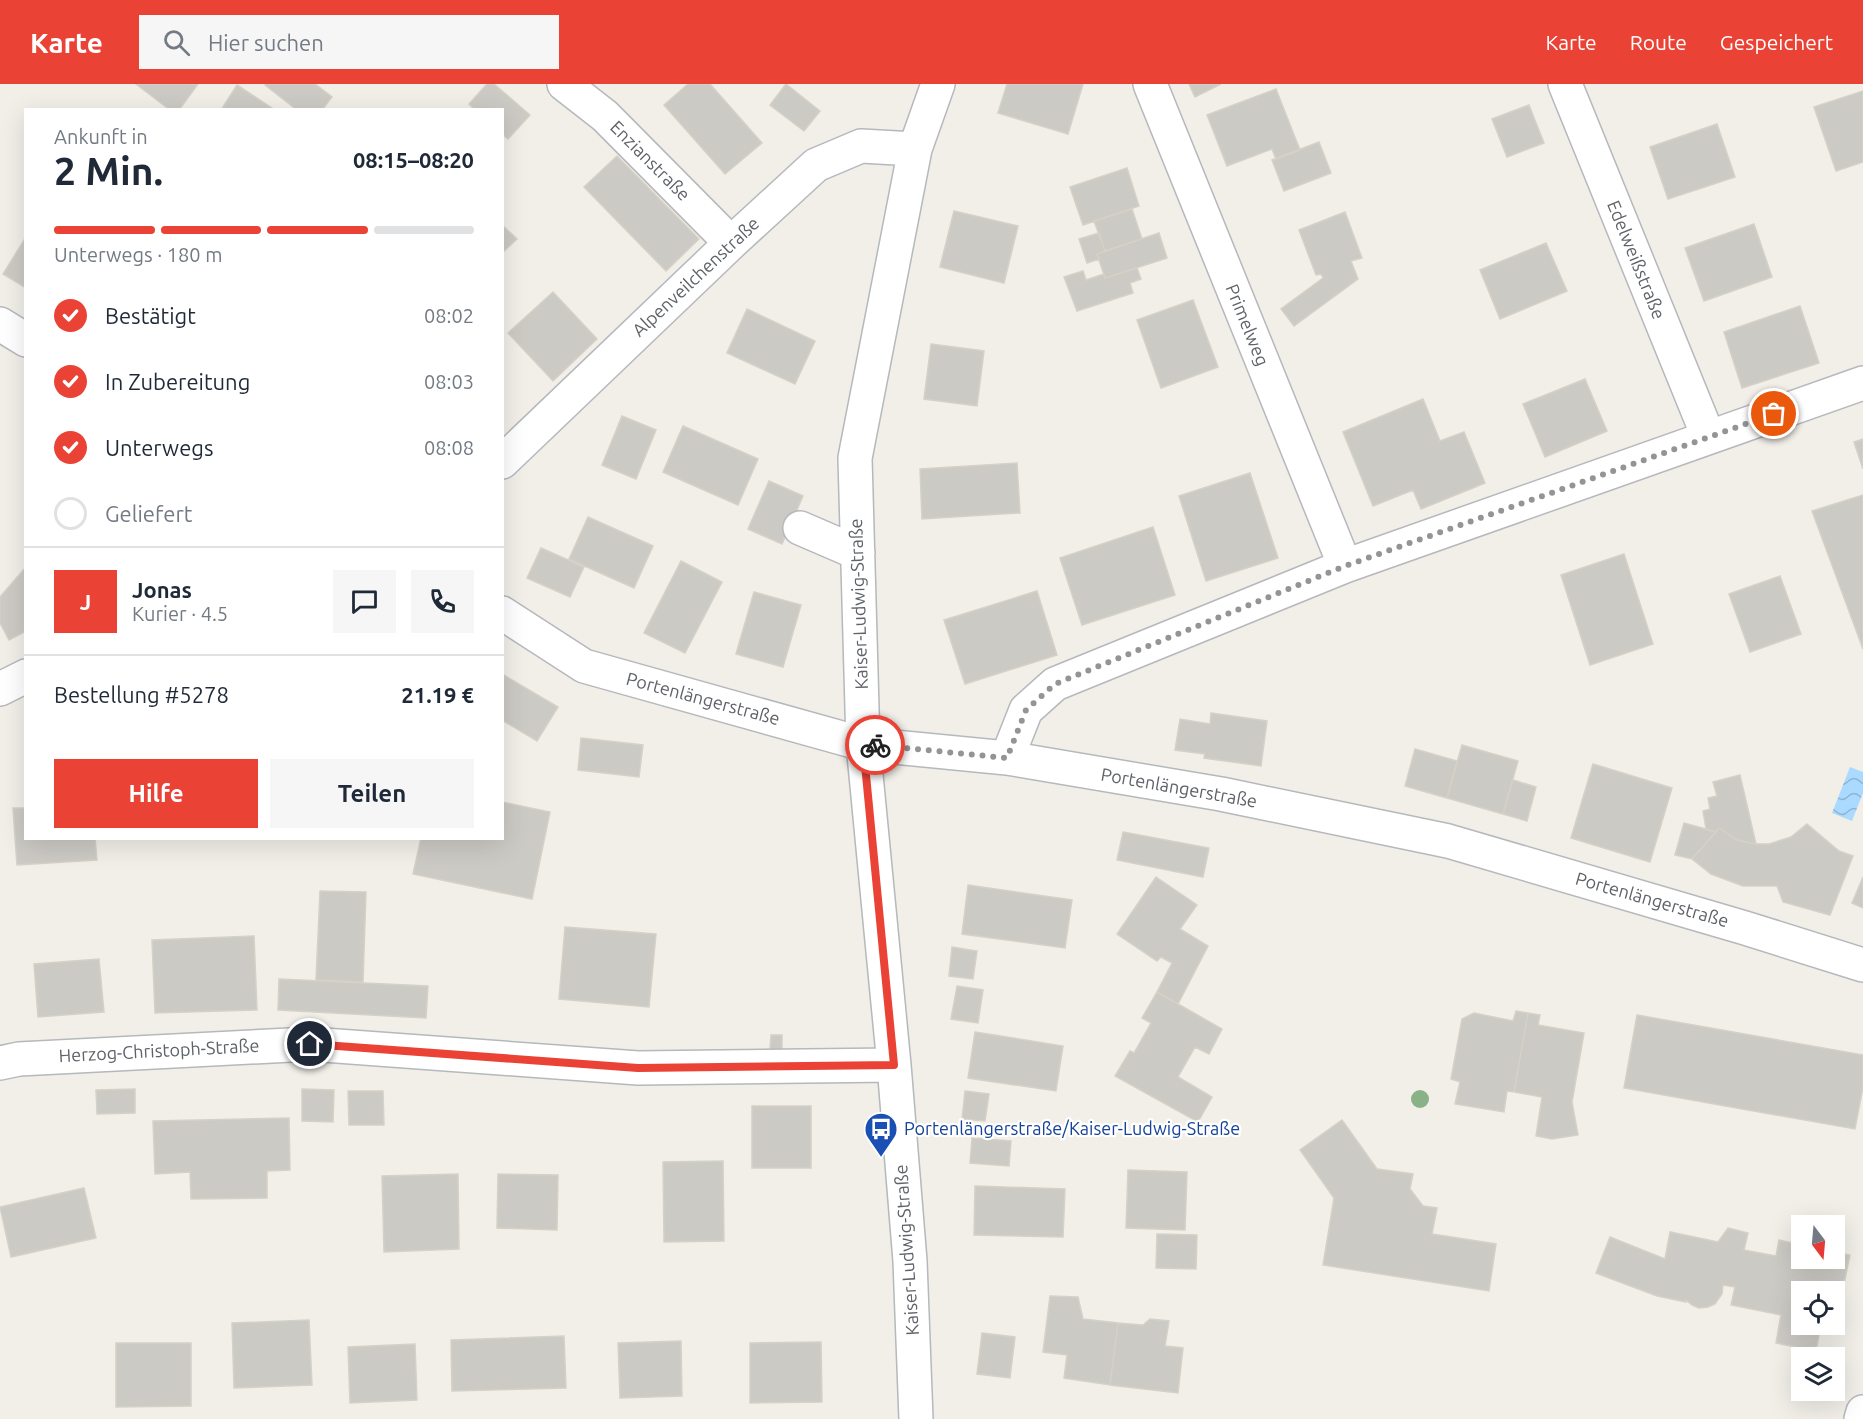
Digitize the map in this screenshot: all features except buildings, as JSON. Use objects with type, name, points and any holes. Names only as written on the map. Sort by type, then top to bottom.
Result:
[{"type":"street","name":"Enzianstraße","points":[[564,84],[605,116],[731,243]]},
{"type":"street","name":"Kaiser-Ludwig-Straße","points":[[916,1419],[910,1261],[894,1065],[863,744],[855,458],[915,148],[938,84]]},
{"type":"street","name":"Primelweg","points":[[1150,84],[1345,566]]},
{"type":"street","name":"Edelweißstraße","points":[[1564,84],[1708,436]]},
{"type":"street","name":"Alpenveilchenstraße","points":[[504,460],[816,165],[861,146],[915,148]]},
{"type":"street","points":[[0,324],[24,339]]},
{"type":"street","points":[[1007,758],[1026,710],[1055,684],[1345,566],[1863,383]]},
{"type":"street","points":[[800,528],[858,553]]},
{"type":"street","name":"Portenlängerstraße","points":[[504,614],[584,666],[863,744],[1007,758],[1221,794],[1448,841],[1863,965]]},
{"type":"street","points":[[0,689],[24,677]]},
{"type":"street","name":"Herzog-Christoph-Straße","points":[[0,1063],[19,1059],[310,1044],[638,1068],[894,1065]]},
{"type":"street","points":[[1861,1419],[1863,1412]]},
{"type":"water","points":[[1850,767],[1863,772],[1863,793],[1852,821],[1832,813]]},
{"type":"way so far","points":[[875,745],[1007,758],[1026,710],[1055,684],[1345,566],[1774,414]]},
{"type":"place","name":"Portenlängerstraße/Kaiser-Ludwig-Straße","points":[[881,1158]]},
{"type":"route","points":[[310,1044],[638,1068],[894,1065],[863,744],[875,745]]}]
